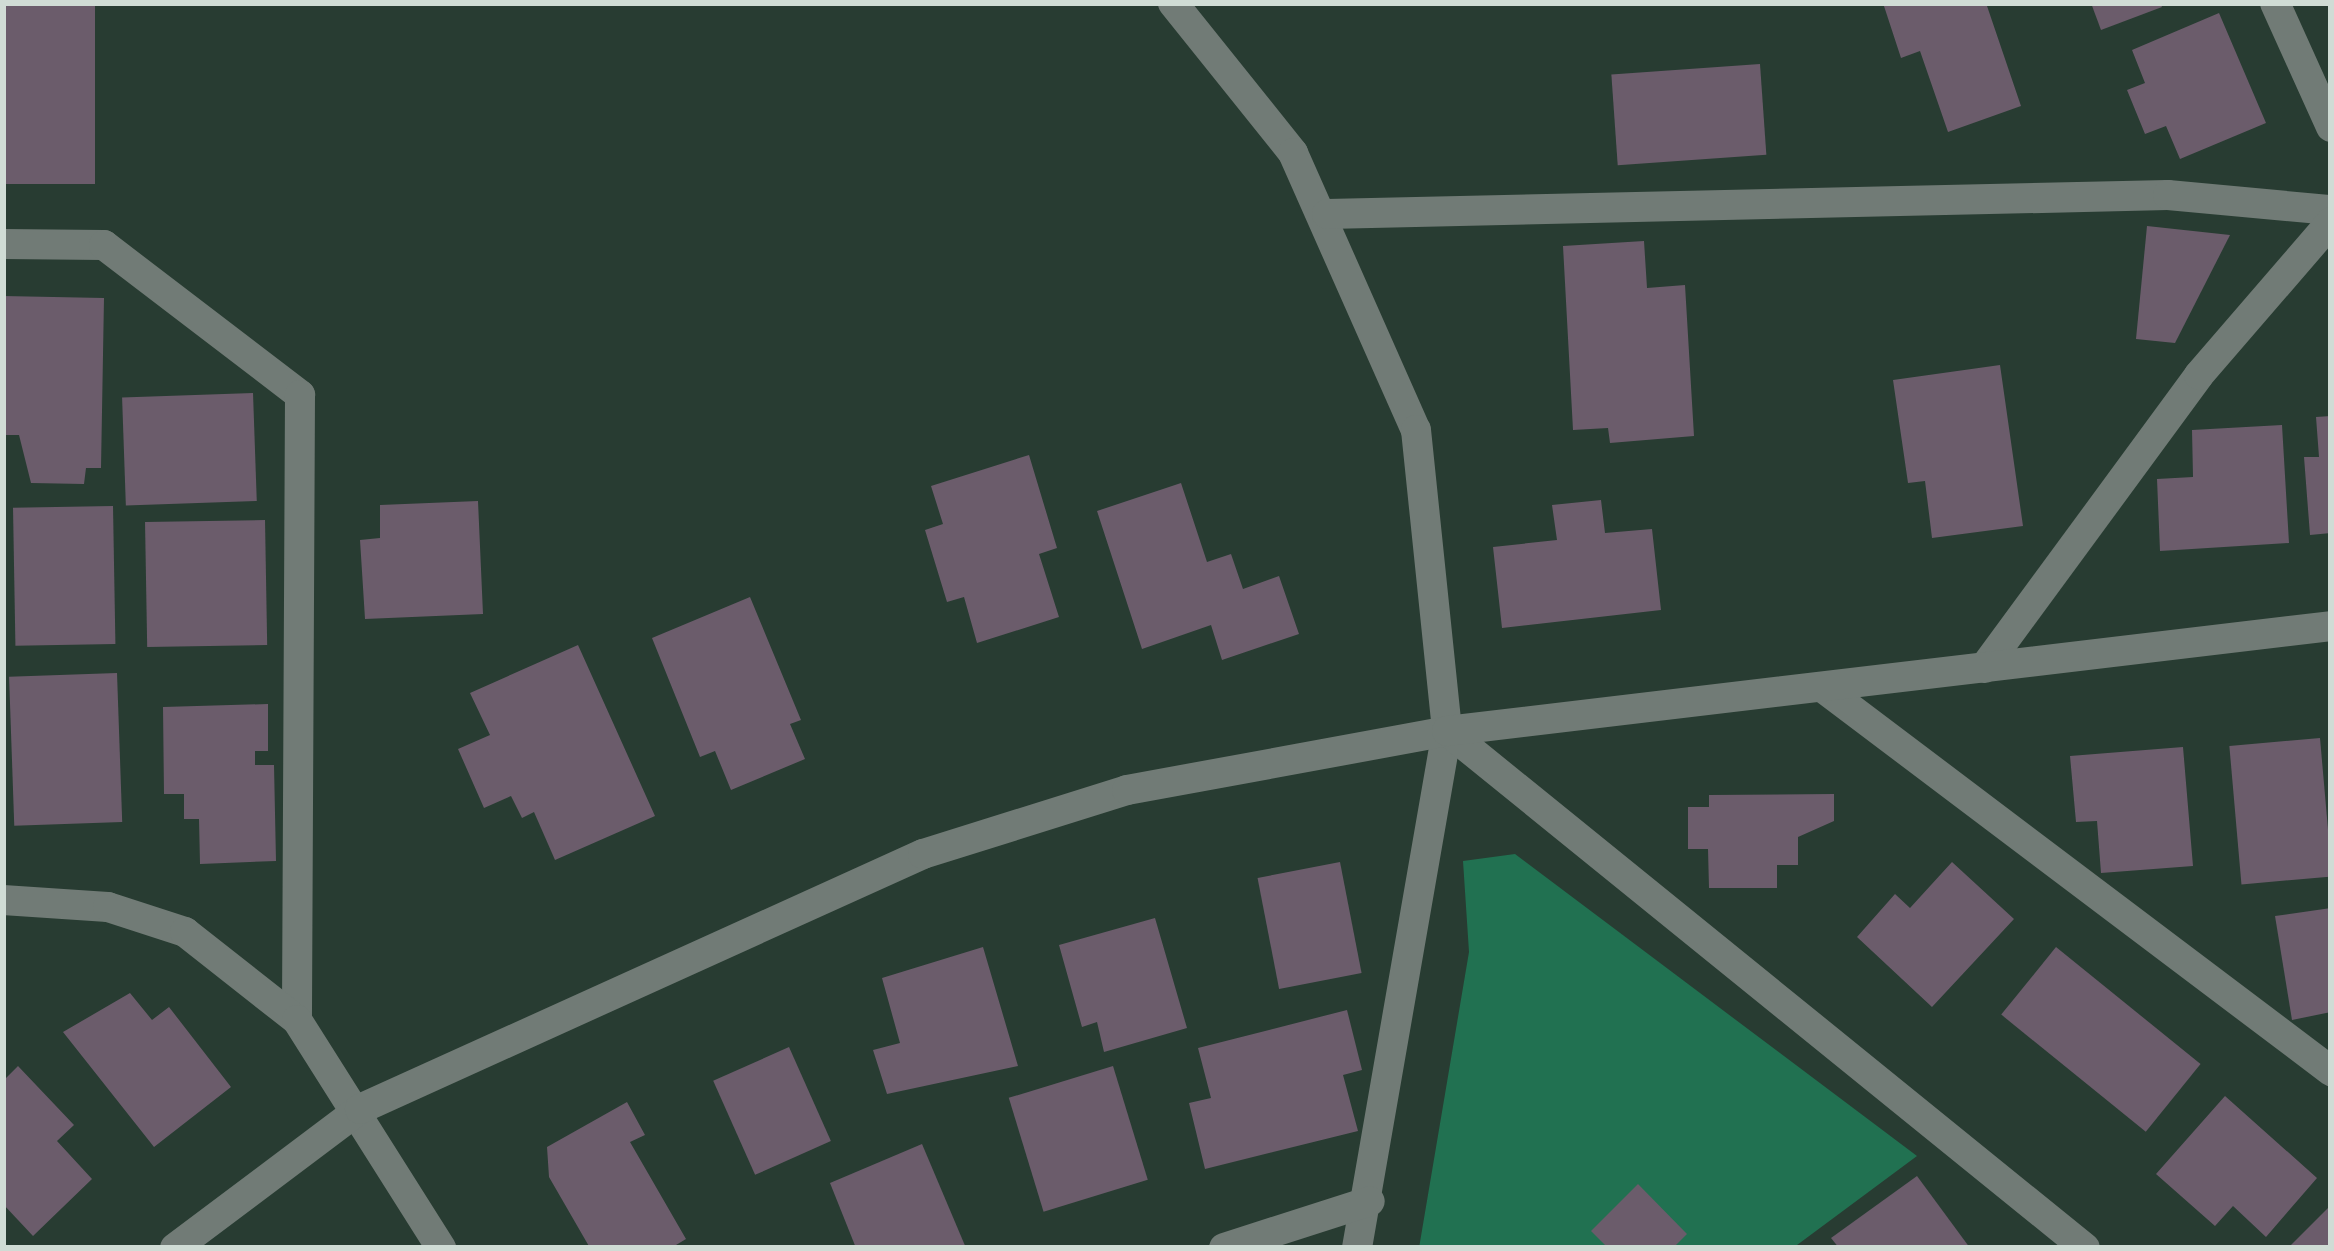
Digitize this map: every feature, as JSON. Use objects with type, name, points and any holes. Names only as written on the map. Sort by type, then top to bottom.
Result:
[{"type":"street","points":[[1173,3],[1328,214],[1417,430],[1447,731],[1370,1201],[1358,1248]]},
{"type":"street","points":[[2276,3],[2331,127]]},
{"type":"street","points":[[1328,214],[2168,195],[2331,210]]},
{"type":"street","points":[[1984,668],[2200,375],[2331,222]]},
{"type":"street","points":[[3,244],[104,245],[300,395],[297,1020]]},
{"type":"street","points":[[176,1248],[360,1109],[923,854],[1127,790],[1447,731],[2331,626]]},
{"type":"street","points":[[1822,687],[2331,1071]]},
{"type":"street","points":[[1447,731],[2085,1248]]},
{"type":"street","points":[[3,900],[108,907],[185,932],[297,1020],[360,1109],[441,1248]]},
{"type":"street","points":[[1224,1248],[1370,1201]]},
{"type":"green space","points":[[1515,854],[1917,1156],[1793,1248],[1419,1248],[1469,952],[1463,861]]},
{"type":"building","points":[[3,3],[95,3],[95,184],[3,184]]},
{"type":"building","points":[[1883,3],[1986,3],[2021,106],[1948,132],[1920,51],[1901,58]]},
{"type":"building","points":[[2091,3],[2160,3],[2162,7],[2101,30]]},
{"type":"building","points":[[2219,13],[2266,123],[2180,159],[2166,126],[2145,134],[2127,90],[2145,83],[2132,50]]},
{"type":"building","points":[[1760,64],[1766,155],[1618,165],[1611,74]]},
{"type":"building","points":[[2147,226],[2230,235],[2175,343],[2136,339]]},
{"type":"building","points":[[1644,241],[1647,288],[1685,285],[1694,436],[1610,443],[1608,428],[1573,430],[1563,246]]},
{"type":"building","points":[[3,296],[104,298],[101,468],[86,468],[84,484],[31,483],[19,435],[3,435]]},
{"type":"building","points":[[2000,365],[2023,526],[1932,538],[1925,481],[1908,483],[1893,380]]},
{"type":"building","points":[[253,393],[257,501],[126,506],[122,398]]},
{"type":"building","points":[[2331,416],[2331,533],[2310,535],[2304,457],[2319,457],[2316,417]]},
{"type":"building","points":[[2282,425],[2289,543],[2160,551],[2157,479],[2193,477],[2192,430]]},
{"type":"building","points":[[1029,455],[1057,548],[1039,554],[1059,617],[977,643],[964,597],[947,602],[925,530],[943,524],[931,486]]},
{"type":"building","points":[[1181,483],[1207,562],[1231,554],[1243,589],[1279,576],[1299,634],[1222,660],[1211,625],[1142,649],[1097,511]]},
{"type":"building","points":[[1601,500],[1605,533],[1652,529],[1661,610],[1502,628],[1493,547],[1557,540],[1552,505]]},
{"type":"building","points":[[478,501],[483,614],[365,619],[360,540],[380,538],[380,505]]},
{"type":"building","points":[[113,506],[115,644],[15,646],[13,508]]},
{"type":"building","points":[[265,520],[267,645],[147,647],[145,522]]},
{"type":"building","points":[[750,597],[801,720],[790,724],[805,759],[731,790],[715,751],[700,757],[652,638]]},
{"type":"building","points":[[578,645],[655,816],[555,860],[534,812],[522,818],[511,796],[484,808],[458,749],[490,735],[470,693]]},
{"type":"building","points":[[117,673],[122,822],[14,826],[9,677]]},
{"type":"building","points":[[268,704],[268,751],[255,751],[255,765],[274,765],[276,861],[200,864],[199,819],[184,819],[184,794],[164,794],[163,707]]},
{"type":"building","points":[[2320,738],[2331,877],[2241,884],[2229,746]]},
{"type":"building","points":[[2183,747],[2193,866],[2101,873],[2097,821],[2076,822],[2070,756]]},
{"type":"building","points":[[1834,794],[1834,821],[1798,837],[1798,865],[1777,865],[1777,888],[1709,888],[1708,849],[1688,849],[1688,807],[1709,807],[1709,795]]},
{"type":"building","points":[[1340,862],[1362,973],[1279,989],[1258,878]]},
{"type":"building","points":[[1952,862],[2014,919],[1932,1007],[1857,937],[1895,894],[1910,908]]},
{"type":"building","points":[[2331,908],[2331,1012],[2292,1020],[2275,916]]},
{"type":"building","points":[[1155,918],[1187,1028],[1104,1052],[1097,1022],[1082,1027],[1059,945]]},
{"type":"building","points":[[983,947],[1018,1066],[887,1094],[873,1050],[900,1043],[882,978]]},
{"type":"building","points":[[2056,947],[2201,1064],[2146,1132],[2001,1015]]},
{"type":"building","points":[[130,993],[152,1020],[169,1007],[231,1087],[154,1147],[63,1032]]},
{"type":"building","points":[[1347,1010],[1362,1070],[1343,1075],[1358,1131],[1205,1169],[1189,1103],[1211,1098],[1198,1048]]},
{"type":"building","points":[[789,1047],[831,1141],[755,1175],[713,1081]]},
{"type":"building","points":[[18,1066],[74,1125],[57,1141],[92,1179],[33,1236],[3,1204],[3,1081]]},
{"type":"building","points":[[1113,1066],[1148,1180],[1044,1212],[1009,1098]]},
{"type":"building","points":[[2225,1096],[2317,1178],[2266,1237],[2233,1206],[2215,1226],[2156,1174]]},
{"type":"building","points":[[627,1102],[645,1135],[630,1142],[686,1239],[671,1248],[590,1248],[549,1177],[547,1147]]},
{"type":"building","points":[[922,1144],[966,1248],[856,1248],[830,1183]]},
{"type":"building","points":[[1917,1176],[1970,1248],[1839,1248],[1831,1238]]},
{"type":"building","points":[[1638,1184],[1687,1234],[1673,1248],[1608,1248],[1591,1231]]},
{"type":"building","points":[[2331,1205],[2331,1248],[2288,1248]]}]
